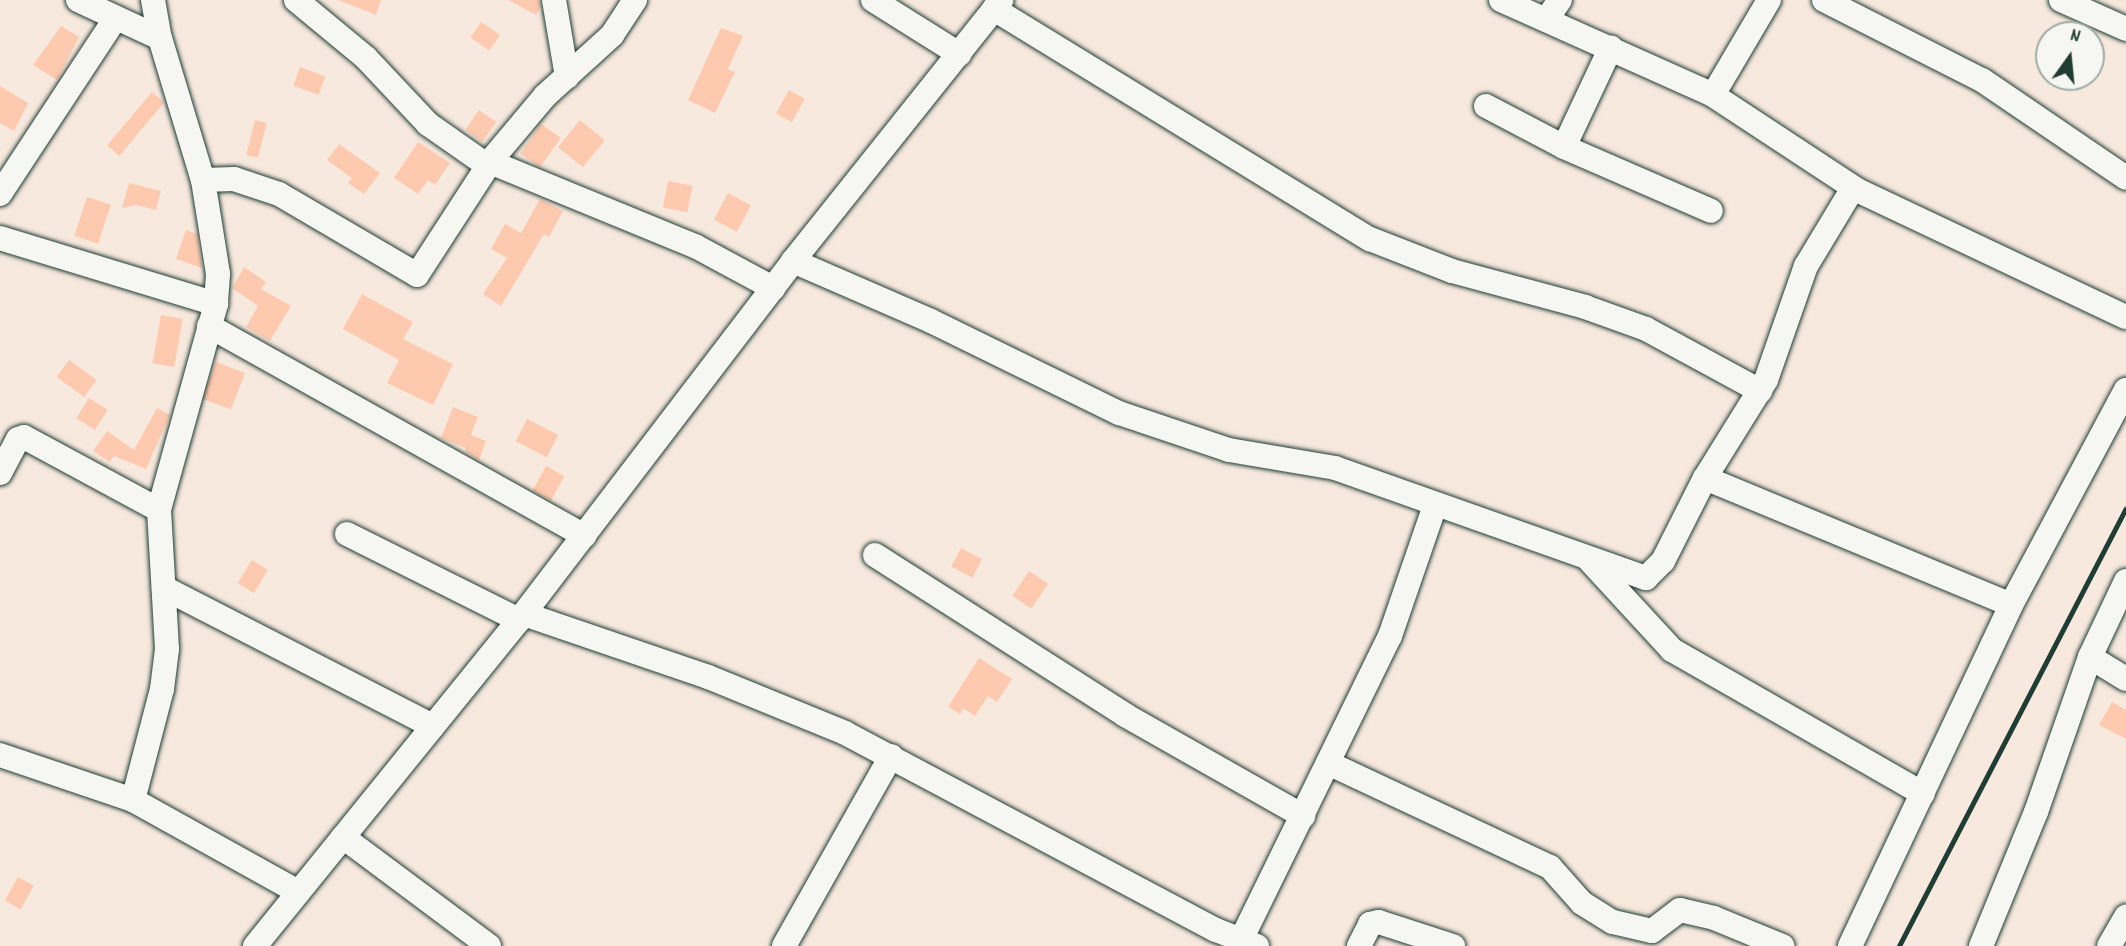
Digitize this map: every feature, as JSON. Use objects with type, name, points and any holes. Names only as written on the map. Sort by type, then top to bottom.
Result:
[{"type":"street","points":[[78,0],[160,38]]},
{"type":"street","points":[[133,800],[162,689],[164,587],[159,510],[213,315],[216,247],[203,180],[160,38],[153,0]]},
{"type":"street","points":[[296,0],[366,58],[428,124],[489,164],[695,246],[773,288]]},
{"type":"street","points":[[554,0],[567,77]]},
{"type":"street","points":[[203,180],[234,179],[271,191],[417,275],[489,164],[545,96],[612,35],[635,0]]},
{"type":"street","points":[[873,0],[959,54]]},
{"type":"street","points":[[1501,0],[1554,9],[1611,47],[1713,95],[1853,188],[2126,317]]},
{"type":"street","points":[[1824,0],[1982,80],[2126,178]]},
{"type":"street","points":[[2068,1],[2126,29]]},
{"type":"street","points":[[1713,95],[1764,2]]},
{"type":"street","points":[[255,946],[521,617],[793,261],[998,4],[1370,239],[1452,271],[1585,307],[1646,329],[1760,391]]},
{"type":"street","points":[[0,194],[115,19]]},
{"type":"street","points":[[1564,147],[1611,47]]},
{"type":"street","points":[[1486,106],[1564,147],[1711,211]]},
{"type":"street","points":[[793,261],[931,321],[1119,413],[1229,450],[1335,468],[1590,561],[1646,578],[1654,575],[1706,478],[1760,391],[1787,332],[1806,266],[1853,188]]},
{"type":"street","points":[[0,238],[213,315],[584,536]]},
{"type":"street","points":[[1850,946],[2011,605],[2126,390]]},
{"type":"street","points":[[0,474],[7,443],[24,437],[159,510]]},
{"type":"street","points":[[1706,478],[2011,605]]},
{"type":"street","points":[[347,534],[521,617],[771,700],[891,756],[1213,938],[1249,943],[1303,817],[1390,636],[1435,505]]},
{"type":"street","points":[[875,555],[1125,715],[1303,817]]},
{"type":"street","points":[[1590,561],[1653,634],[1672,650],[1923,793]]},
{"type":"street","points":[[1981,946],[2036,812],[2090,657],[2126,581]]},
{"type":"street","points":[[164,587],[433,726]]},
{"type":"street","points":[[2090,657],[2126,679]]},
{"type":"street","points":[[0,755],[133,800],[298,892]]},
{"type":"street","points":[[784,946],[891,756]]},
{"type":"street","points":[[1328,763],[1542,863],[1582,902],[1613,922],[1652,931],[1680,910],[1714,918],[1782,946]]},
{"type":"street","points":[[343,836],[489,946]]},
{"type":"street","points":[[2109,946],[2126,916]]},
{"type":"street","points":[[1359,946],[1370,924],[1379,922],[1453,946]]},
{"type":"building","points":[[338,0],[381,0],[376,15]]},
{"type":"building","points":[[508,0],[539,0],[540,8],[536,15]]},
{"type":"building","points":[[481,22],[500,35],[489,51],[470,38]]},
{"type":"building","points":[[61,26],[79,37],[57,80],[33,65]]},
{"type":"building","points":[[721,28],[743,36],[728,69],[735,72],[715,113],[688,100]]},
{"type":"building","points":[[300,67],[325,76],[319,95],[293,86]]},
{"type":"building","points":[[0,86],[28,103],[14,131],[0,123]]},
{"type":"building","points":[[789,90],[805,99],[792,122],[776,114]]},
{"type":"building","points":[[152,92],[164,102],[119,156],[107,146]]},
{"type":"building","points":[[479,110],[496,122],[482,142],[465,130]]},
{"type":"building","points":[[255,120],[267,123],[258,158],[246,155]]},
{"type":"building","points":[[580,120],[605,140],[583,167],[558,147]]},
{"type":"building","points":[[541,124],[561,138],[540,167],[520,153]]},
{"type":"building","points":[[418,142],[450,163],[435,185],[428,180],[418,194],[394,178]]},
{"type":"building","points":[[339,144],[380,173],[364,194],[348,183],[352,178],[327,160]]},
{"type":"building","points":[[668,181],[693,186],[687,212],[663,208]]},
{"type":"building","points":[[129,183],[161,191],[156,210],[136,205],[122,208]]},
{"type":"building","points":[[728,193],[751,205],[737,232],[714,219]]},
{"type":"building","points":[[87,197],[111,205],[98,244],[74,236]]},
{"type":"building","points":[[540,199],[563,211],[549,237],[544,234],[501,306],[483,294],[507,258],[491,249],[505,224],[521,233]]},
{"type":"building","points":[[186,230],[197,234],[202,268],[176,259]]},
{"type":"building","points":[[244,267],[266,282],[261,289],[291,306],[270,341],[246,327],[258,306],[232,288]]},
{"type":"building","points":[[362,294],[413,322],[403,339],[453,364],[433,405],[387,383],[399,360],[343,329]]},
{"type":"building","points":[[161,315],[183,319],[174,367],[152,363]]},
{"type":"building","points":[[69,360],[97,380],[84,397],[57,377]]},
{"type":"building","points":[[216,362],[245,373],[231,410],[202,398]]},
{"type":"building","points":[[89,398],[108,410],[95,430],[76,418]]},
{"type":"building","points":[[453,407],[478,417],[471,435],[486,441],[479,460],[465,452],[466,448],[441,438]]},
{"type":"building","points":[[157,408],[170,415],[146,469],[114,456],[110,462],[93,451],[107,431],[134,450]]},
{"type":"building","points":[[527,419],[558,435],[547,457],[516,441]]},
{"type":"building","points":[[546,466],[564,476],[551,501],[532,490]]},
{"type":"building","points":[[961,548],[982,559],[972,578],[951,567]]},
{"type":"building","points":[[252,560],[268,570],[254,593],[238,583]]},
{"type":"building","points":[[1029,571],[1048,584],[1031,609],[1012,596]]},
{"type":"building","points":[[979,658],[1012,679],[997,702],[988,696],[975,716],[963,708],[960,714],[948,707]]},
{"type":"building","points":[[2112,702],[2126,710],[2126,739],[2099,725]]},
{"type":"building","points":[[18,877],[34,886],[21,909],[5,901]]},
{"type":"railway","points":[[1899,946],[2126,509]]}]
